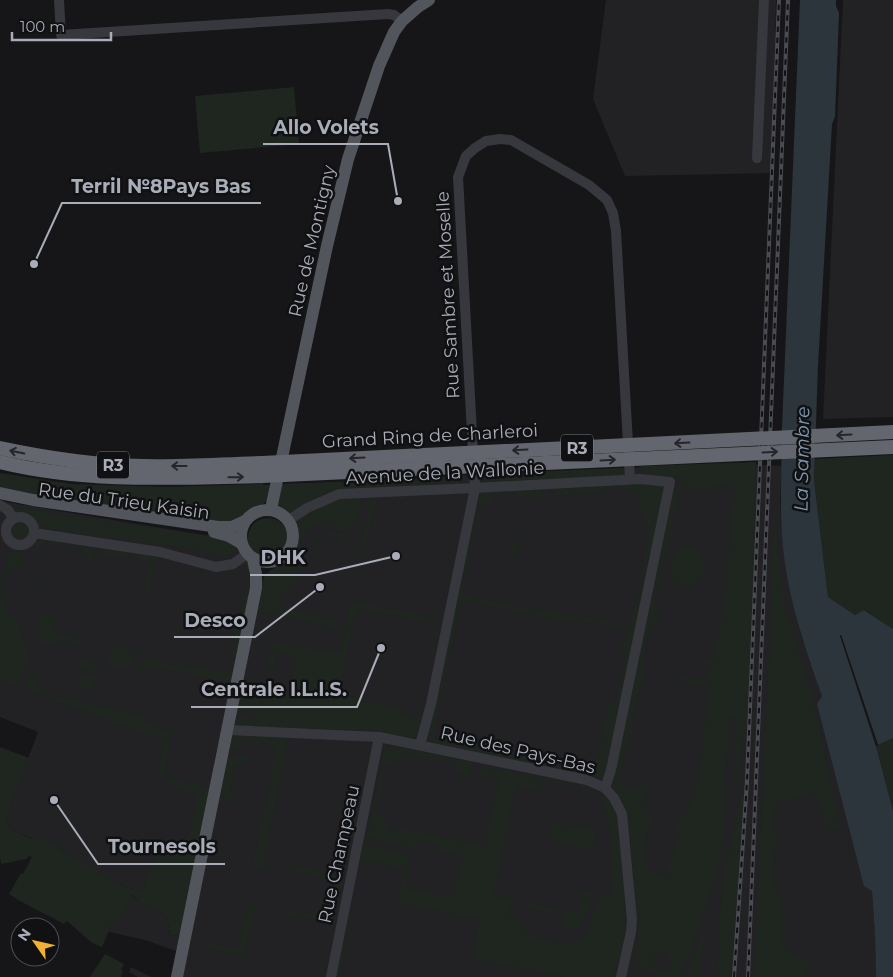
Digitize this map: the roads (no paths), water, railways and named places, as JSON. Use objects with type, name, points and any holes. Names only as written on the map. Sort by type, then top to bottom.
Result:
[{"type":"highway","name":"Grand Ring de Charleroi","points":[[0,462],[54,473],[191,478],[262,470],[893,432]]},
{"type":"highway","name":"Grand Ring de Charleroi","points":[[0,448],[56,459],[103,464],[262,470],[893,446]]},
{"type":"main road","name":"Rue de Montigny","points":[[271,509],[327,246],[348,160],[386,48],[394,32],[402,21],[430,0]]},
{"type":"main road","name":"Rue du Trieu Kaisin","points":[[0,493],[34,500],[218,528],[232,527],[245,521]]},
{"type":"main road","name":"Rue du Trieu Kaisin","points":[[0,499],[33,506],[217,533],[229,536],[246,551]]},
{"type":"main road","points":[[177,977],[256,588],[256,574],[246,551],[241,532],[245,521],[252,514],[261,510],[271,509],[281,513],[289,520],[293,533],[292,546],[284,556],[272,562],[256,588]]},
{"type":"main road","points":[[246,551],[262,562],[272,562]]},
{"type":"street","points":[[59,0],[61,35],[388,14],[394,15],[402,21]]},
{"type":"street","points":[[757,158],[764,0]]},
{"type":"street","name":"Rue Sambre et Moselle","points":[[420,745],[475,488],[458,177],[466,156],[486,141],[500,138],[511,140],[589,185],[607,200],[613,213],[616,231],[630,480]]},
{"type":"street","name":"Avenue de la Wallonie","points":[[289,520],[308,508],[339,494],[640,479],[670,482],[611,770],[605,788]]},
{"type":"street","points":[[0,505],[8,510],[6,522],[5,530],[9,541],[17,546],[23,546],[31,540],[34,533],[33,524],[29,520],[19,517],[6,522]]},
{"type":"street","points":[[34,533],[160,552],[165,550],[217,560],[230,558],[246,551]]},
{"type":"street","name":"Rue des Pays-Bas","points":[[228,730],[379,737],[587,780],[605,788],[614,798],[622,814],[632,920],[620,977]]},
{"type":"street","name":"Rue Champeau","points":[[331,977],[379,737]]},
{"type":"water","name":"La Sambre","points":[[800,0],[836,0],[839,13],[835,117],[832,124],[818,366],[814,480],[828,597],[855,615],[864,610],[893,629],[893,738],[878,745],[840,636],[876,746],[893,811],[893,977],[876,977],[872,891],[864,886],[817,704],[822,696],[793,604],[783,547],[781,503],[782,428]]},
{"type":"railway","points":[[734,977],[747,781],[779,0]]},
{"type":"railway","points":[[748,977],[788,0]]},
{"type":"place","name":"Allo Volets","points":[[398,201]]},
{"type":"place","name":"Terril №8Pays Bas","points":[[34,264]]},
{"type":"place","name":"DHK","points":[[396,556]]},
{"type":"place","name":"Desco","points":[[320,587]]},
{"type":"place","name":"Centrale I.L.I.S.","points":[[381,648]]},
{"type":"place","name":"Tournesols","points":[[54,800]]}]
